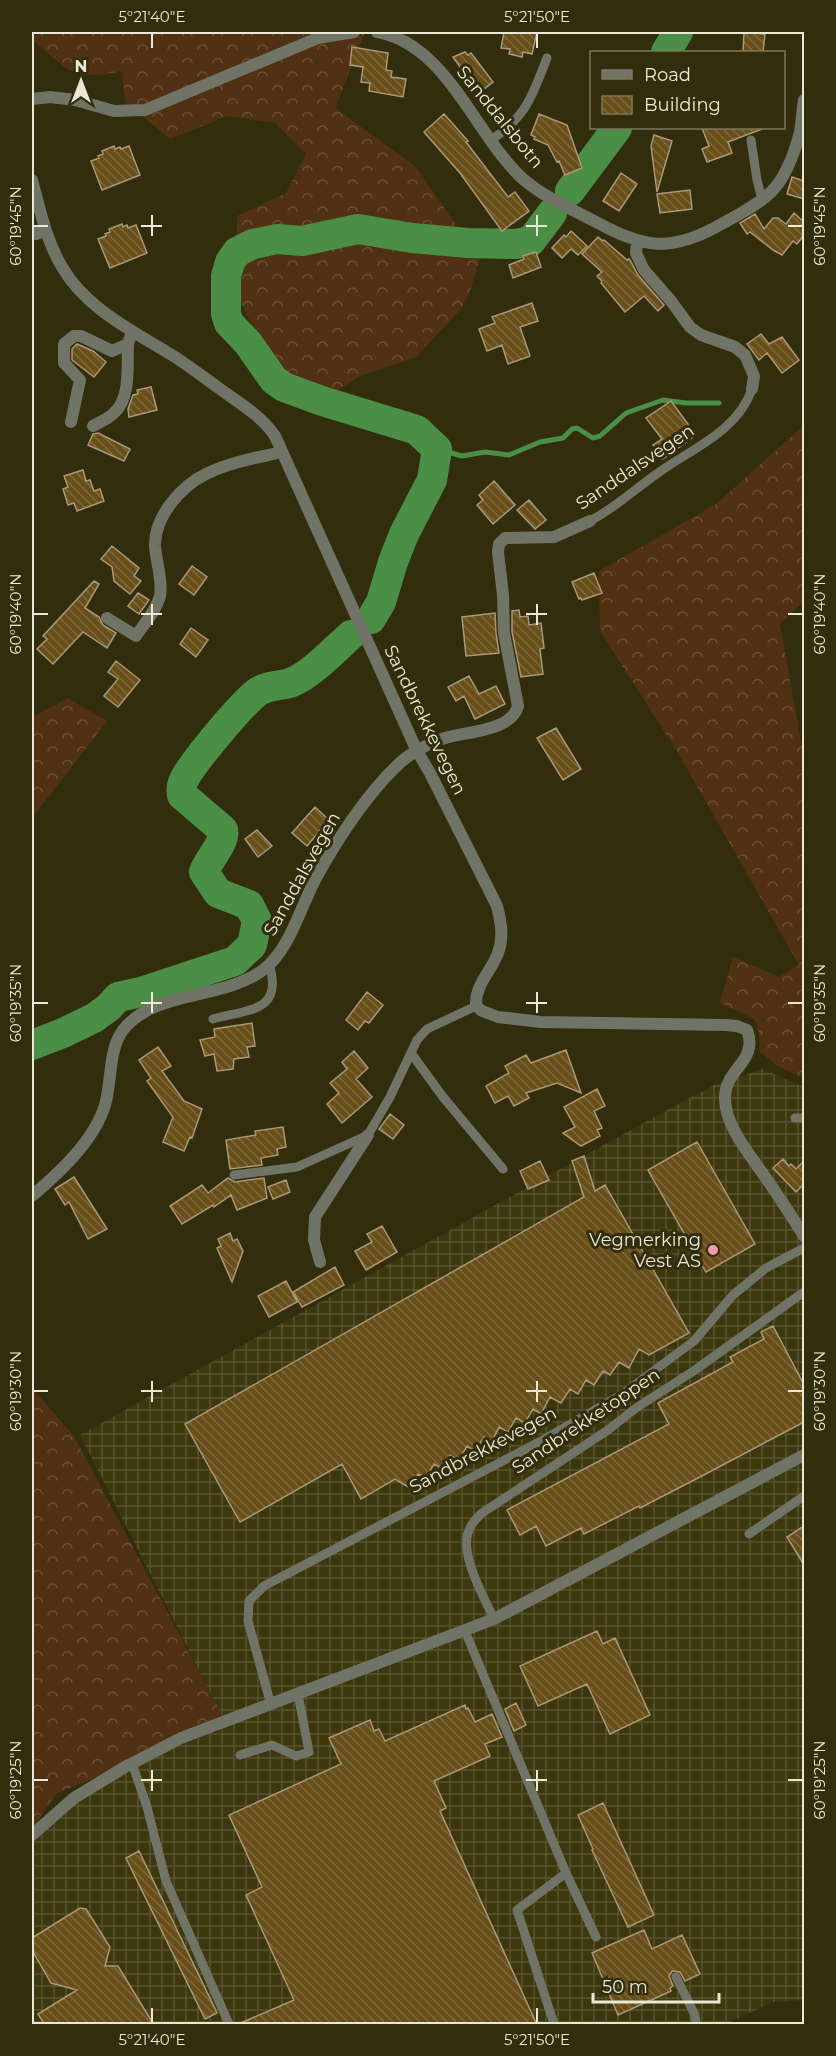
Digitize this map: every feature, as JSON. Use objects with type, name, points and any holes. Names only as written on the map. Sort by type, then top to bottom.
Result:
[{"type":"street","points":[[32,99],[50,97],[75,100],[114,111],[145,110],[318,38],[354,32]]},
{"type":"street","name":"Sanddalsbotn","points":[[377,32],[399,39],[428,58],[491,140],[522,177],[535,188],[598,223],[651,245],[689,240],[728,220],[772,192],[783,177],[800,131],[804,100]]},
{"type":"street","name":"Sandbrekkevegen","points":[[32,180],[45,231],[62,267],[82,295],[130,338],[176,357],[262,421],[274,436],[417,751],[430,772],[497,906],[501,924],[501,940],[497,955],[479,986],[475,997],[476,1006]]},
{"type":"street","points":[[32,232],[36,234],[45,231]]},
{"type":"street","name":"Sanddalsvegen","points":[[637,241],[636,254],[644,270],[690,327],[701,335],[735,347],[744,355],[754,376],[752,389]]},
{"type":"street","points":[[71,422],[80,380],[64,363],[64,344],[74,336],[81,336],[112,351],[130,338]]},
{"type":"street","points":[[93,426],[114,413],[123,402],[130,338]]},
{"type":"street","points":[[107,618],[136,636],[153,611],[160,596],[155,544],[158,524],[167,508],[182,492],[204,474],[237,462],[282,452]]},
{"type":"street","name":"Sanddalsvegen","points":[[32,1196],[73,1156],[98,1120],[105,1104],[116,1046],[121,1032],[128,1024],[155,1006],[231,987],[247,980],[269,964],[292,929],[318,876],[371,793],[406,756],[450,737],[498,726],[517,712],[519,706],[504,633],[503,595],[498,552],[500,544],[505,538],[554,537],[590,521]]},
{"type":"street","points":[[476,1006],[498,1017],[541,1022],[726,1025],[747,1030],[751,1041],[750,1050],[726,1086],[724,1098],[741,1142],[804,1236]]},
{"type":"street","points":[[320,1262],[314,1240],[315,1217],[368,1135]]},
{"type":"street","points":[[32,1835],[74,1798],[132,1763],[208,1727],[494,1619],[804,1455]]},
{"type":"lane","points":[[491,140],[516,121],[525,110],[547,58]]},
{"type":"lane","points":[[751,140],[762,199]]},
{"type":"lane","name":"Sanddalsvegen","points":[[590,521],[720,432],[748,401],[752,389]]},
{"type":"lane","name":"Sanddalsvegen","points":[[213,1019],[260,1006],[267,1001],[274,989],[274,979],[269,964]]},
{"type":"lane","points":[[234,1175],[297,1167],[368,1135],[417,1040],[427,1029],[476,1006]]},
{"type":"lane","points":[[411,1053],[443,1097],[502,1169]]},
{"type":"lane","name":"Sandbrekkevegen","points":[[271,1705],[248,1621],[249,1601],[264,1586],[543,1440],[621,1395],[694,1341],[733,1295],[766,1268],[804,1248]]},
{"type":"lane","name":"Sandbrekketoppen","points":[[494,1619],[467,1551],[466,1539],[470,1527],[482,1513],[608,1430],[636,1408],[695,1370],[804,1292]]},
{"type":"lane","points":[[748,1534],[804,1496]]},
{"type":"lane","points":[[465,1631],[566,1873],[596,1937]]},
{"type":"lane","points":[[240,1755],[272,1745],[296,1756],[309,1752],[298,1694]]},
{"type":"lane","points":[[132,1763],[147,1807],[165,1881],[228,2025]]},
{"type":"lane","points":[[554,2025],[517,1910],[566,1873]]},
{"type":"lane","points":[[676,1977],[695,2015],[696,2025]]},
{"type":"shaded area","points":[[763,1069],[804,1087],[804,2000],[773,2002],[726,2024],[32,2024],[32,1827],[135,1748],[218,1708],[80,1435],[678,1104],[714,1085]]},
{"type":"green space","points":[[32,32],[365,32],[335,108],[415,166],[468,242],[483,248],[470,291],[461,309],[416,357],[360,376],[322,401],[324,388],[310,393],[270,363],[236,292],[237,216],[286,193],[306,154],[275,123],[227,116],[170,139],[125,102],[122,71],[91,75],[71,71],[32,40]]},
{"type":"green space","points":[[804,425],[804,601],[780,624],[804,751],[804,1078],[779,1067],[760,1052],[759,1033],[754,1019],[720,1003],[733,957],[779,977],[799,965],[678,753],[600,631],[599,571],[716,504]]},
{"type":"green space","points":[[68,698],[107,721],[32,818],[32,717]]},
{"type":"green space","points":[[32,1388],[74,1436],[228,1726],[57,1793],[32,1829]]},
{"type":"building","points":[[504,32],[537,32],[532,54],[523,52],[522,57],[509,54],[510,49],[501,48]]},
{"type":"building","points":[[744,32],[765,34],[763,51],[743,51]]},
{"type":"building","points":[[352,47],[388,53],[386,70],[392,71],[391,77],[406,79],[403,97],[369,91],[370,83],[361,82],[363,67],[350,65]]},
{"type":"building","points":[[465,52],[468,55],[471,53],[493,82],[479,93],[453,57]]},
{"type":"building","points":[[444,114],[468,141],[466,142],[508,197],[515,192],[529,211],[502,231],[460,173],[424,132]]},
{"type":"building","points":[[539,114],[567,125],[582,168],[565,175],[548,145],[534,139],[535,137],[531,135]]},
{"type":"building","points":[[702,129],[762,129],[728,142],[732,153],[707,162],[702,149],[709,146]]},
{"type":"building","points":[[654,135],[672,141],[657,192],[651,146]]},
{"type":"building","points":[[114,146],[115,149],[120,147],[121,149],[129,146],[140,175],[102,190],[91,161],[99,158],[98,156],[103,154],[102,151]]},
{"type":"building","points":[[621,173],[637,184],[619,211],[603,201]]},
{"type":"building","points":[[792,177],[804,181],[804,199],[787,194]]},
{"type":"building","points":[[690,190],[692,209],[660,213],[657,194]]},
{"type":"building","points":[[794,213],[804,222],[804,235],[797,244],[793,241],[782,255],[750,232],[747,234],[740,223],[755,214],[764,229],[773,218],[778,218],[786,224]]},
{"type":"building","points":[[122,224],[123,227],[127,225],[128,228],[136,225],[147,253],[110,268],[98,239],[106,236],[105,234],[110,232],[109,229]]},
{"type":"building","points":[[571,231],[587,246],[578,255],[571,249],[562,258],[552,248]]},
{"type":"building","points":[[598,237],[630,260],[638,275],[664,305],[658,311],[644,296],[625,312],[601,283],[602,281],[597,276],[602,272],[582,254]]},
{"type":"building","points":[[536,252],[541,267],[513,278],[509,265],[524,259],[523,256]]},
{"type":"building","points":[[532,303],[538,321],[520,327],[530,356],[508,364],[502,345],[487,351],[479,329],[495,323],[492,317]]},
{"type":"building","points":[[761,334],[769,344],[782,337],[799,360],[782,373],[767,353],[759,360],[747,344]]},
{"type":"building","points":[[77,344],[93,351],[106,362],[94,377],[72,360],[72,349]]},
{"type":"building","points":[[151,387],[157,410],[129,417],[128,409],[133,395],[138,394],[137,390]]},
{"type":"building","points":[[671,401],[696,435],[663,459],[653,445],[662,439],[646,418]]},
{"type":"building","points":[[98,433],[130,449],[124,461],[88,445],[93,434]]},
{"type":"building","points":[[83,470],[86,481],[90,480],[94,491],[100,489],[104,501],[77,511],[74,503],[68,505],[63,489],[68,487],[64,476]]},
{"type":"building","points":[[494,481],[515,505],[493,524],[477,505],[483,500],[479,495]]},
{"type":"building","points":[[529,500],[546,520],[535,529],[517,510]]},
{"type":"building","points":[[112,546],[139,568],[134,576],[141,581],[130,594],[114,581],[112,567],[101,559]]},
{"type":"building","points":[[192,566],[207,577],[194,595],[179,584]]},
{"type":"building","points":[[594,573],[602,593],[579,599],[572,582]]},
{"type":"building","points":[[94,581],[99,584],[85,608],[99,617],[103,625],[116,633],[107,648],[83,632],[53,664],[37,649],[47,639],[43,636]]},
{"type":"building","points":[[138,593],[149,600],[139,614],[128,606]]},
{"type":"building","points":[[519,610],[520,617],[528,616],[529,625],[541,623],[544,648],[540,649],[543,674],[521,677],[512,632],[512,611]]},
{"type":"building","points":[[495,613],[499,653],[466,656],[462,617]]},
{"type":"building","points":[[191,628],[208,640],[196,657],[180,644]]},
{"type":"building","points":[[116,661],[140,680],[118,707],[104,696],[118,679],[108,672]]},
{"type":"building","points":[[469,676],[479,694],[496,686],[505,704],[475,719],[464,696],[456,701],[448,687]]},
{"type":"building","points":[[556,728],[581,769],[563,780],[537,738]]},
{"type":"building","points":[[315,807],[329,820],[307,846],[292,833]]},
{"type":"building","points":[[257,830],[272,846],[258,857],[245,839]]},
{"type":"building","points":[[367,992],[383,1005],[369,1023],[365,1021],[358,1030],[346,1020]]},
{"type":"building","points":[[252,1023],[255,1046],[247,1047],[249,1057],[234,1059],[233,1069],[217,1071],[214,1054],[205,1056],[200,1040],[215,1037],[214,1029]]},
{"type":"building","points":[[158,1047],[171,1066],[162,1071],[184,1101],[202,1109],[192,1138],[190,1137],[184,1151],[163,1142],[173,1117],[147,1081],[151,1078],[139,1060]]},
{"type":"building","points":[[566,1050],[581,1093],[557,1083],[526,1093],[529,1098],[514,1106],[508,1096],[495,1103],[486,1086],[509,1073],[505,1066],[526,1055],[531,1063]]},
{"type":"building","points":[[354,1051],[368,1068],[356,1079],[372,1097],[342,1123],[327,1104],[339,1093],[330,1083],[347,1069],[342,1062]]},
{"type":"building","points":[[597,1089],[605,1106],[594,1111],[602,1128],[597,1130],[600,1136],[581,1146],[563,1133],[575,1127],[564,1107]]},
{"type":"building","points":[[390,1114],[404,1125],[393,1139],[379,1129]]},
{"type":"building","points":[[283,1127],[286,1147],[277,1149],[278,1155],[261,1158],[262,1165],[230,1169],[226,1140],[256,1135],[255,1131]]},
{"type":"building","points":[[697,1142],[755,1244],[706,1272],[648,1170]]},
{"type":"building","points":[[584,1156],[595,1191],[605,1185],[689,1333],[649,1355],[639,1349],[629,1368],[619,1362],[610,1375],[603,1371],[594,1385],[586,1380],[578,1394],[570,1389],[561,1403],[550,1397],[541,1414],[533,1409],[525,1423],[516,1418],[508,1432],[499,1427],[492,1441],[484,1437],[475,1451],[467,1446],[459,1460],[450,1455],[443,1469],[434,1464],[426,1478],[418,1474],[410,1488],[395,1479],[361,1499],[342,1464],[240,1522],[185,1424],[584,1197],[572,1161]]},
{"type":"building","points":[[783,1159],[789,1166],[791,1164],[796,1169],[804,1161],[804,1184],[796,1192],[773,1168]]},
{"type":"building","points":[[540,1161],[549,1180],[528,1189],[520,1171]]},
{"type":"building","points":[[74,1177],[107,1229],[88,1239],[69,1202],[65,1205],[55,1189]]},
{"type":"building","points":[[228,1178],[235,1182],[264,1178],[267,1198],[237,1210],[231,1195],[182,1224],[170,1206],[202,1185],[208,1193]]},
{"type":"building","points":[[286,1180],[290,1192],[273,1199],[268,1187]]},
{"type":"building","points":[[382,1226],[397,1252],[366,1270],[355,1251],[372,1242],[367,1234]]},
{"type":"building","points":[[230,1233],[233,1241],[237,1239],[243,1251],[232,1282],[217,1248],[221,1246],[218,1239]]},
{"type":"building","points":[[335,1267],[344,1285],[302,1307],[293,1292]]},
{"type":"building","points":[[286,1281],[297,1302],[269,1317],[258,1296]]},
{"type":"building","points":[[773,1326],[804,1385],[804,1422],[640,1508],[639,1506],[584,1534],[581,1528],[546,1546],[536,1526],[520,1535],[507,1510],[669,1424],[658,1403],[733,1362],[730,1357],[764,1339],[761,1332]]},
{"type":"building","points":[[804,1526],[804,1565],[787,1537]]},
{"type":"building","points":[[597,1631],[603,1644],[615,1638],[650,1715],[610,1734],[587,1684],[538,1706],[520,1666]]},
{"type":"building","points":[[516,1703],[526,1725],[514,1731],[505,1709]]},
{"type":"building","points":[[465,1705],[475,1722],[492,1714],[502,1737],[485,1744],[490,1756],[434,1781],[446,1808],[440,1811],[537,2025],[236,2025],[294,2000],[246,1895],[262,1887],[229,1815],[341,1764],[329,1738],[370,1720],[374,1731],[379,1729],[385,1741]]},
{"type":"building","points":[[603,1803],[654,1915],[628,1927],[578,1815]]},
{"type":"building","points":[[139,1851],[217,2013],[205,2019],[126,1858]]},
{"type":"building","points":[[80,1908],[86,1909],[110,1947],[105,1966],[118,1966],[154,2025],[45,2025],[38,2014],[77,1990],[51,1983],[32,1950],[32,1938]]},
{"type":"building","points":[[644,1930],[652,1949],[682,1935],[700,1974],[685,1981],[680,1972],[672,1971],[669,1976],[673,1986],[670,1988],[671,1991],[618,2015],[592,1953]]},
{"type":"waterway","points":[[667,51],[678,32]]},
{"type":"waterway","points":[[570,191],[616,129]]},
{"type":"waterway","points":[[371,619],[381,602],[404,534],[432,480],[437,449],[417,430],[322,401],[284,387],[274,380],[248,343],[229,323],[226,314],[226,276],[230,262],[237,252],[253,244],[277,239],[302,241],[358,229],[412,238],[516,244],[531,241],[552,213]]},
{"type":"waterway","points":[[437,449],[462,456],[485,452],[509,455],[540,442],[563,438],[572,429],[577,428],[593,438],[600,436],[626,413],[663,400],[719,403]]},
{"type":"waterway","points":[[32,1045],[94,1018],[118,997],[141,992],[235,961],[252,945],[257,921],[249,905],[218,893],[204,872],[220,845],[223,830],[182,795],[182,784],[206,748],[252,697],[263,689],[290,683],[306,675],[351,635]]},
{"type":"place","name":"Vegmerking Vest AS","points":[[713,1250]]}]
